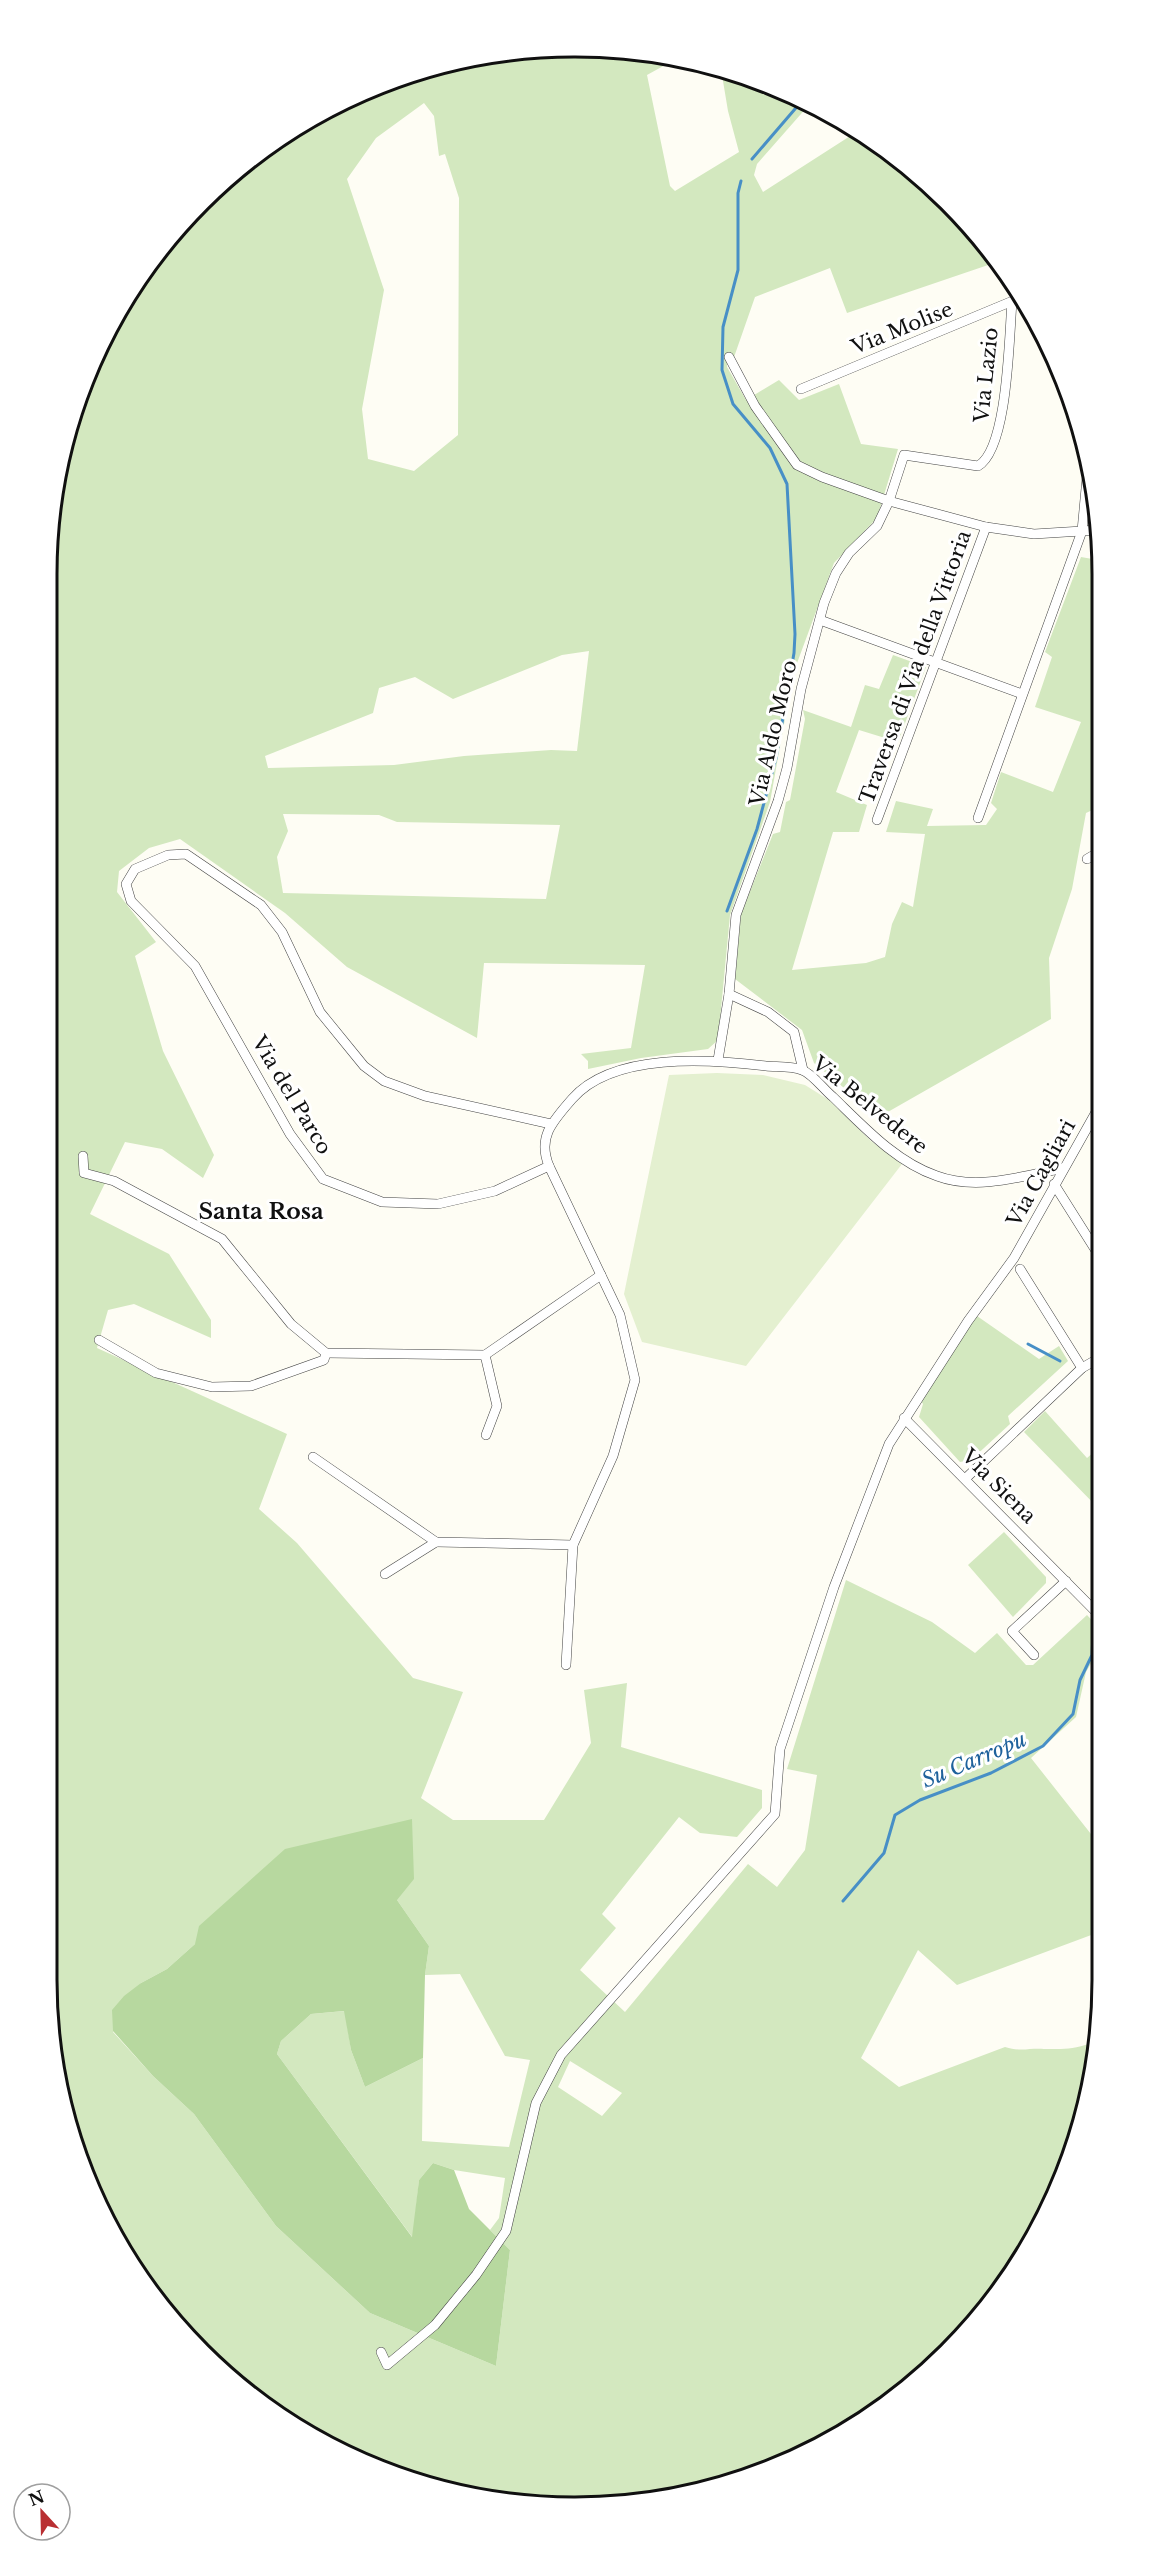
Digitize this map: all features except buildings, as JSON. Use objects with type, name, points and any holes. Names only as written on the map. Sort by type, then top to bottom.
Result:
[{"type":"street","name":"Via Molise","points":[[801,389],[1014,301]]},
{"type":"street","name":"Via Lazio","points":[[889,501],[904,455],[978,466],[990,456],[1001,424],[1014,301]]},
{"type":"street","points":[[729,357],[755,406],[797,465],[822,477],[889,501],[986,527],[1034,534],[1090,530]]},
{"type":"street","points":[[978,818],[1082,531],[1086,493]]},
{"type":"street","name":"Via Aldo Moro","points":[[718,1060],[729,994],[736,915],[743,890],[778,801],[787,768],[801,689],[820,621],[836,573],[849,553],[877,526],[889,501]]},
{"type":"street","name":"Traversa di Via della Vittoria","points":[[877,820],[986,527]]},
{"type":"street","points":[[820,621],[1022,694]]},
{"type":"street","name":"Via del Parco","points":[[549,1166],[495,1191],[438,1204],[382,1202],[323,1179],[290,1134],[195,966],[131,901],[126,884],[135,869],[168,855],[186,854],[261,905],[282,932],[320,1012],[364,1066],[384,1081],[425,1096],[551,1124]]},
{"type":"street","points":[[1087,858],[1092,856]]},
{"type":"street","points":[[729,994],[768,1012],[794,1032],[803,1070]]},
{"type":"street","name":"Via Belvedere","points":[[551,1124],[588,1083],[603,1075],[653,1064],[718,1060],[803,1070],[908,1164],[938,1177],[970,1183],[1063,1168]]},
{"type":"street","name":"Via Cagliari","points":[[381,2352],[387,2365],[435,2325],[476,2275],[506,2231],[536,2103],[561,2055],[775,1814],[780,1749],[834,1587],[889,1444],[968,1321],[1014,1258],[1063,1168],[1092,1121]]},
{"type":"street","points":[[551,1124],[544,1139],[549,1166],[620,1315],[635,1380],[613,1456],[573,1545],[566,1665]]},
{"type":"street","points":[[83,1156],[84,1173],[114,1181],[222,1239],[291,1324],[326,1353],[485,1355],[601,1275]]},
{"type":"street","points":[[1054,1185],[1092,1244]]},
{"type":"street","points":[[1020,1269],[1082,1368]]},
{"type":"street","points":[[99,1341],[156,1373],[212,1386],[251,1386],[324,1360],[326,1353]]},
{"type":"street","points":[[485,1355],[497,1406],[486,1435]]},
{"type":"street","points":[[966,1478],[1082,1368],[1092,1362]]},
{"type":"street","name":"Via Siena","points":[[904,1418],[966,1478],[1092,1608]]},
{"type":"street","points":[[313,1457],[436,1542]]},
{"type":"street","points":[[385,1574],[436,1542],[573,1545]]},
{"type":"street","points":[[1034,1655],[1012,1631],[1066,1581]]},
{"type":"green space","points":[[541,58],[608,58],[665,65],[647,75],[670,186],[675,191],[739,152],[723,79],[741,84],[804,111],[757,164],[754,175],[763,192],[850,136],[916,185],[964,233],[989,265],[847,313],[830,268],[755,297],[733,360],[727,361],[727,367],[746,400],[779,380],[799,400],[839,384],[861,444],[898,449],[877,518],[834,563],[793,674],[770,802],[730,915],[718,1040],[708,1049],[641,1058],[588,1069],[588,1061],[581,1054],[631,1048],[645,965],[484,963],[477,1038],[347,967],[285,913],[180,839],[149,848],[119,871],[117,892],[156,942],[135,956],[163,1051],[214,1155],[203,1178],[162,1149],[125,1142],[90,1214],[169,1254],[211,1320],[211,1338],[134,1304],[108,1310],[97,1348],[287,1434],[259,1509],[297,1543],[413,1678],[463,1692],[421,1798],[453,1820],[544,1820],[591,1743],[584,1690],[627,1683],[621,1747],[762,1790],[762,1808],[737,1837],[700,1833],[679,1817],[602,1914],[616,1928],[580,1970],[625,2012],[748,1864],[777,1887],[805,1850],[817,1775],[787,1769],[846,1580],[932,1622],[975,1653],[997,1633],[1026,1665],[1033,1665],[1087,1615],[1092,1620],[1092,1662],[1086,1672],[1076,1717],[1031,1758],[1092,1835],[1092,1935],[957,1985],[918,1950],[861,2058],[899,2087],[1005,2047],[1021,2050],[1078,2047],[1088,2044],[1074,2113],[1053,2178],[1023,2238],[1005,2267],[964,2321],[916,2369],[862,2410],[833,2428],[773,2458],[741,2470],[642,2493],[608,2496],[541,2496],[474,2487],[408,2470],[376,2458],[316,2428],[287,2410],[233,2369],[185,2321],[164,2295],[126,2238],[96,2178],[84,2146],[61,2047],[57,1980],[57,574],[61,507],[75,441],[96,376],[126,316],[144,287],[185,233],[233,185],[287,144],[346,110],[408,84],[474,67]],"holes":[[[424,103],[434,116],[439,156],[445,154],[459,198],[458,435],[414,471],[368,459],[362,409],[384,290],[347,179],[376,138]],[[589,651],[577,751],[551,750],[464,756],[394,765],[268,768],[265,756],[373,713],[379,688],[415,677],[453,699],[562,655]],[[283,814],[379,815],[397,822],[560,825],[546,899],[283,893],[277,857],[288,831]],[[397,1900],[429,1946],[425,1975],[460,1974],[505,2056],[530,2060],[509,2147],[422,2141],[423,2058],[365,2087],[351,2050],[345,2011],[311,2014],[281,2041],[277,2054],[413,2238],[419,2180],[433,2163],[454,2170],[505,2178],[499,2218],[490,2230],[510,2250],[496,2366],[370,2313],[276,2226],[194,2114],[153,2076],[113,2032],[141,1983],[167,1969],[195,1944]],[[570,2061],[622,2093],[602,2116],[558,2087]]]},
{"type":"green space","points":[[1081,557],[1092,559],[1092,810],[1086,813],[1072,889],[1049,958],[1051,1019],[879,1117],[814,1063],[802,1030],[735,979],[741,914],[773,834],[780,832],[786,802],[790,800],[805,719],[803,710],[851,727],[865,685],[879,689],[893,655],[926,667],[898,742],[859,730],[836,792],[867,805],[859,832],[833,832],[792,970],[866,963],[885,957],[892,924],[902,902],[913,907],[925,834],[886,832],[896,801],[933,809],[927,826],[986,825],[997,809],[991,803],[1001,772],[1053,792],[1081,722],[1035,707],[1052,657],[1045,652]]},
{"type":"green space","points":[[717,1073],[763,1075],[805,1085],[829,1100],[871,1141],[902,1164],[746,1366],[642,1342],[624,1294],[669,1075]]},
{"type":"green space","points":[[977,1316],[1039,1359],[1059,1346],[1068,1361],[1008,1416],[1010,1424],[971,1460],[960,1462],[919,1417],[923,1404],[921,1401],[960,1338]]},
{"type":"green space","points":[[1045,1411],[1087,1458],[1092,1454],[1092,1502],[1024,1432]]},
{"type":"green space","points":[[1004,1532],[1046,1577],[1046,1583],[1013,1617],[968,1565]]},
{"type":"green space","points":[[412,1819],[414,1879],[397,1900],[429,1946],[425,1975],[423,2058],[365,2087],[351,2050],[344,2011],[311,2014],[281,2041],[277,2054],[412,2237],[419,2180],[433,2163],[454,2170],[469,2209],[510,2250],[496,2366],[370,2313],[276,2226],[194,2114],[153,2076],[113,2031],[112,2010],[124,1996],[141,1983],[167,1969],[195,1944],[199,1926],[285,1849]]},
{"type":"waterway","points":[[752,159],[797,107]]},
{"type":"waterway","points":[[727,911],[757,829],[776,758],[794,653],[795,634],[787,484],[770,448],[733,404],[722,370],[723,327],[738,270],[738,193],[741,181]]},
{"type":"waterway","points":[[1028,1344],[1060,1361]]},
{"type":"waterway","name":"Su Carropu","points":[[843,1901],[884,1853],[895,1815],[920,1800],[991,1773],[1043,1746],[1073,1714],[1080,1680],[1092,1655]]},
{"type":"district","name":"Santa Rosa","points":[[261,1211]]}]
